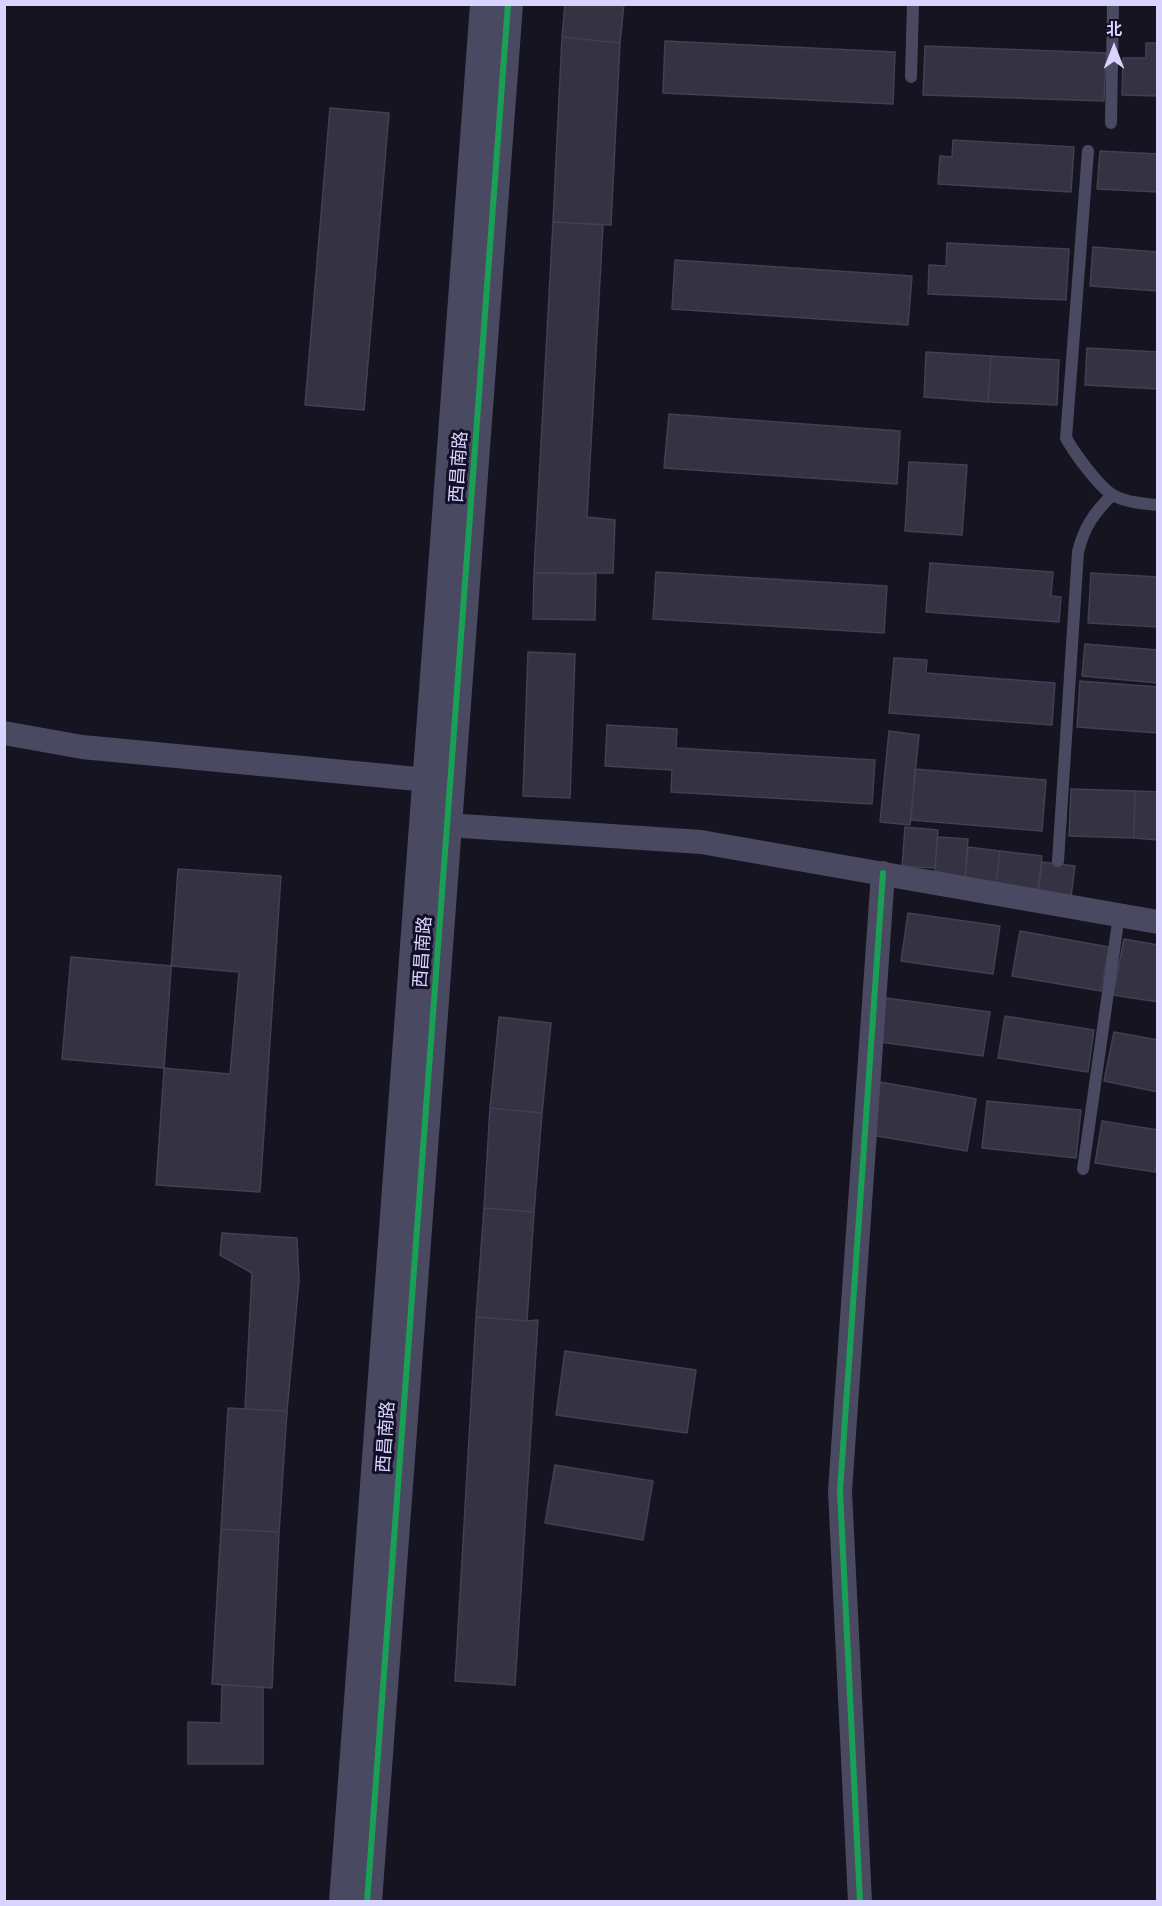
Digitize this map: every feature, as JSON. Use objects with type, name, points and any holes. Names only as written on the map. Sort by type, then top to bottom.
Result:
[{"type":"street","name":"西昌南路","points":[[344,1902],[485,4]]},
{"type":"street","name":"西昌南路","points":[[366,1902],[508,4]]},
{"type":"street","points":[[4,734],[82,747],[428,780]]},
{"type":"street","points":[[447,825],[701,842],[1158,922]]},
{"type":"street","points":[[860,1902],[840,1491],[883,873]]},
{"type":"lane","points":[[911,77],[913,4]]},
{"type":"lane","points":[[1111,123],[1113,4]]},
{"type":"lane","points":[[1088,151],[1066,438],[1075,455],[1112,495],[1140,504],[1158,505]]},
{"type":"lane","points":[[1058,861],[1078,552],[1082,534],[1095,513],[1112,495]]},
{"type":"lane","points":[[1083,1169],[1119,915]]},
{"type":"building","points":[[565,4],[624,4],[620,43],[562,37]]},
{"type":"building","points":[[562,37],[620,43],[611,225],[553,222]]},
{"type":"building","points":[[665,41],[895,52],[893,104],[663,93]]},
{"type":"building","points":[[1146,43],[1158,43],[1158,96],[1122,95],[1123,58],[1146,58]]},
{"type":"building","points":[[925,46],[1106,53],[1104,101],[923,95]]},
{"type":"building","points":[[330,108],[389,113],[364,410],[305,405]]},
{"type":"building","points":[[953,140],[1074,147],[1071,192],[938,184],[940,156],[952,157]]},
{"type":"building","points":[[1100,151],[1158,154],[1158,192],[1097,189]]},
{"type":"building","points":[[553,222],[603,225],[587,517],[615,520],[613,573],[534,573]]},
{"type":"building","points":[[947,243],[1069,249],[1066,300],[928,294],[929,265],[946,266]]},
{"type":"building","points":[[1093,247],[1158,252],[1158,291],[1090,286]]},
{"type":"building","points":[[675,260],[912,276],[908,325],[672,309]]},
{"type":"building","points":[[1087,348],[1158,352],[1158,389],[1085,385]]},
{"type":"building","points":[[926,352],[991,356],[988,402],[924,397]]},
{"type":"building","points":[[991,356],[1059,360],[1057,405],[988,402]]},
{"type":"building","points":[[669,414],[900,431],[897,484],[664,468]]},
{"type":"building","points":[[909,462],[967,465],[962,535],[905,531]]},
{"type":"building","points":[[930,563],[1053,572],[1051,596],[1061,597],[1059,622],[926,612]]},
{"type":"building","points":[[656,572],[887,586],[884,633],[653,619]]},
{"type":"building","points":[[534,573],[596,574],[595,620],[533,619]]},
{"type":"building","points":[[1091,573],[1158,577],[1158,627],[1088,623]]},
{"type":"building","points":[[1085,644],[1158,650],[1158,683],[1082,676]]},
{"type":"building","points":[[528,652],[575,654],[570,798],[523,796]]},
{"type":"building","points":[[894,658],[927,660],[926,673],[1055,683],[1052,725],[889,713]]},
{"type":"building","points":[[1080,681],[1158,687],[1158,733],[1077,727]]},
{"type":"building","points":[[607,725],[677,729],[676,748],[875,760],[872,804],[671,792],[672,770],[605,766]]},
{"type":"building","points":[[889,731],[919,735],[910,825],[880,822]]},
{"type":"building","points":[[915,769],[1046,780],[1042,831],[911,820]]},
{"type":"building","points":[[1071,789],[1135,791],[1134,838],[1069,836]]},
{"type":"building","points":[[1135,791],[1158,792],[1158,840],[1134,838]]},
{"type":"building","points":[[905,827],[938,830],[935,868],[902,866]]},
{"type":"building","points":[[937,837],[968,839],[965,877],[935,874]]},
{"type":"building","points":[[968,847],[1000,851],[996,886],[965,877]]},
{"type":"building","points":[[1000,851],[1042,856],[1038,890],[996,886]]},
{"type":"building","points":[[1042,862],[1075,866],[1071,897],[1038,893]]},
{"type":"building","points":[[178,869],[281,876],[260,1192],[156,1185]]},
{"type":"building","points":[[908,913],[1000,926],[993,974],[901,961]]},
{"type":"building","points":[[1020,931],[1109,947],[1101,991],[1012,976]]},
{"type":"building","points":[[1124,939],[1158,945],[1158,1002],[1113,995]]},
{"type":"building","points":[[71,957],[239,972],[230,1074],[62,1059]]},
{"type":"building","points":[[886,998],[990,1012],[983,1056],[880,1042]]},
{"type":"building","points":[[1005,1016],[1094,1030],[1088,1072],[998,1058]]},
{"type":"building","points":[[499,1017],[551,1023],[542,1113],[490,1108]]},
{"type":"building","points":[[1114,1032],[1158,1040],[1158,1092],[1104,1081]]},
{"type":"building","points":[[880,1082],[976,1099],[967,1151],[871,1135]]},
{"type":"building","points":[[987,1101],[1081,1110],[1076,1158],[982,1148]]},
{"type":"building","points":[[490,1108],[542,1113],[534,1212],[484,1208]]},
{"type":"building","points":[[1102,1121],[1158,1130],[1155,1172],[1095,1163]]},
{"type":"building","points":[[484,1208],[534,1212],[527,1321],[476,1317]]},
{"type":"building","points":[[222,1233],[297,1238],[299,1280],[287,1411],[245,1409],[252,1273],[220,1255]]},
{"type":"building","points":[[476,1317],[538,1320],[515,1685],[455,1681]]},
{"type":"building","points":[[565,1351],[696,1370],[687,1433],[556,1415]]},
{"type":"building","points":[[228,1408],[287,1411],[279,1532],[221,1529]]},
{"type":"building","points":[[555,1465],[653,1481],[643,1540],[545,1523]]},
{"type":"building","points":[[221,1529],[279,1532],[272,1688],[212,1684]]},
{"type":"building","points":[[222,1685],[263,1687],[263,1764],[188,1764],[188,1722],[221,1723]]},
{"type":"cycle path","points":[[367,1902],[508,4]]},
{"type":"cycle path","points":[[860,1902],[840,1491],[883,873]]}]
